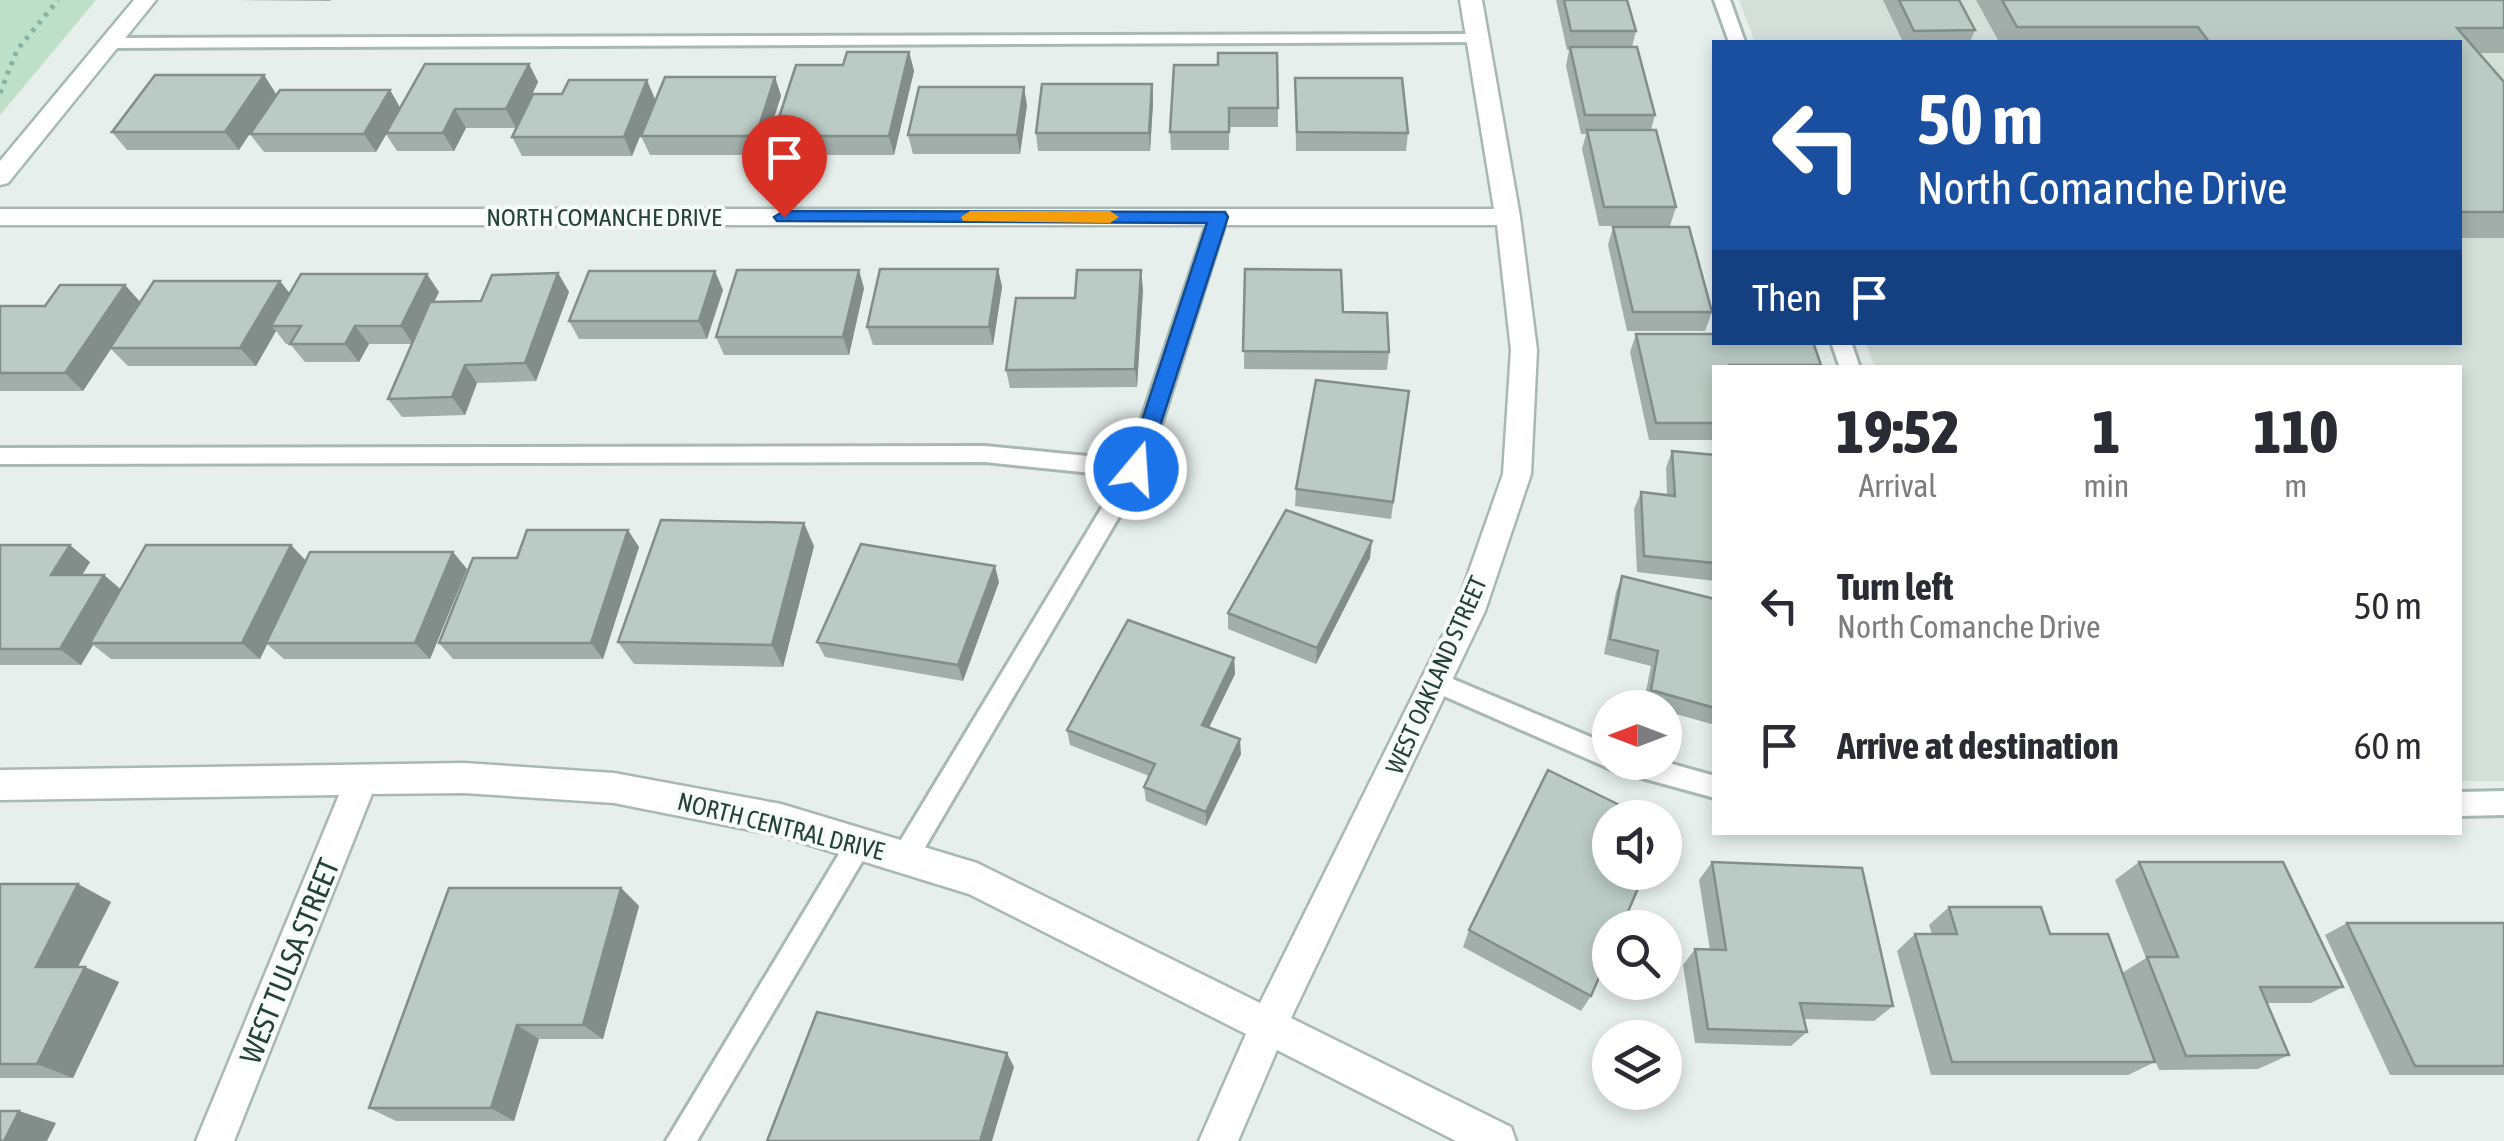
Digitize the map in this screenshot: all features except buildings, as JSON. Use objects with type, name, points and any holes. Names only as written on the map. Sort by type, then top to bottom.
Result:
[{"type":"street","points":[[0,177],[145,0]]},
{"type":"street","name":"WEST OAKLAND STREET","points":[[1218,1141],[1269,1026],[1470,611],[1516,474],[1524,350],[1508,217],[1470,0]]},
{"type":"street","name":"NORTH COMANCHE DRIVE","points":[[0,217],[1508,217]]},
{"type":"street","name":"NORTH CENTRAL DRIVE","points":[[0,785],[464,778],[614,788],[781,820],[977,880],[1497,1141]]},
{"type":"street","name":"WEST TULSA STREET","points":[[215,1141],[361,781]]},
{"type":"lane","points":[[1722,0],[1736,40]]},
{"type":"lane","points":[[110,43],[1478,39]]},
{"type":"lane","points":[[906,857],[1136,469],[1218,217]]},
{"type":"lane","points":[[0,456],[985,454],[1136,469]]},
{"type":"lane","points":[[1436,682],[1592,749]]},
{"type":"lane","points":[[1682,778],[1712,786]]},
{"type":"lane","points":[[2462,804],[2504,803]]},
{"type":"lane","points":[[681,1141],[860,842]]},
{"type":"path","points":[[0,93],[16,50],[58,0]]},
{"type":"shaded area","points":[[1739,0],[2504,0],[2504,781],[2462,781],[2462,365],[1874,365],[1867,345],[2462,345],[2462,40],[1754,40]]},
{"type":"green space","points":[[0,0],[96,0],[0,115]]},
{"type":"slow traffic","points":[[970,217],[1110,217]]},
{"type":"route","points":[[784,217],[1218,217],[1136,469]]}]
